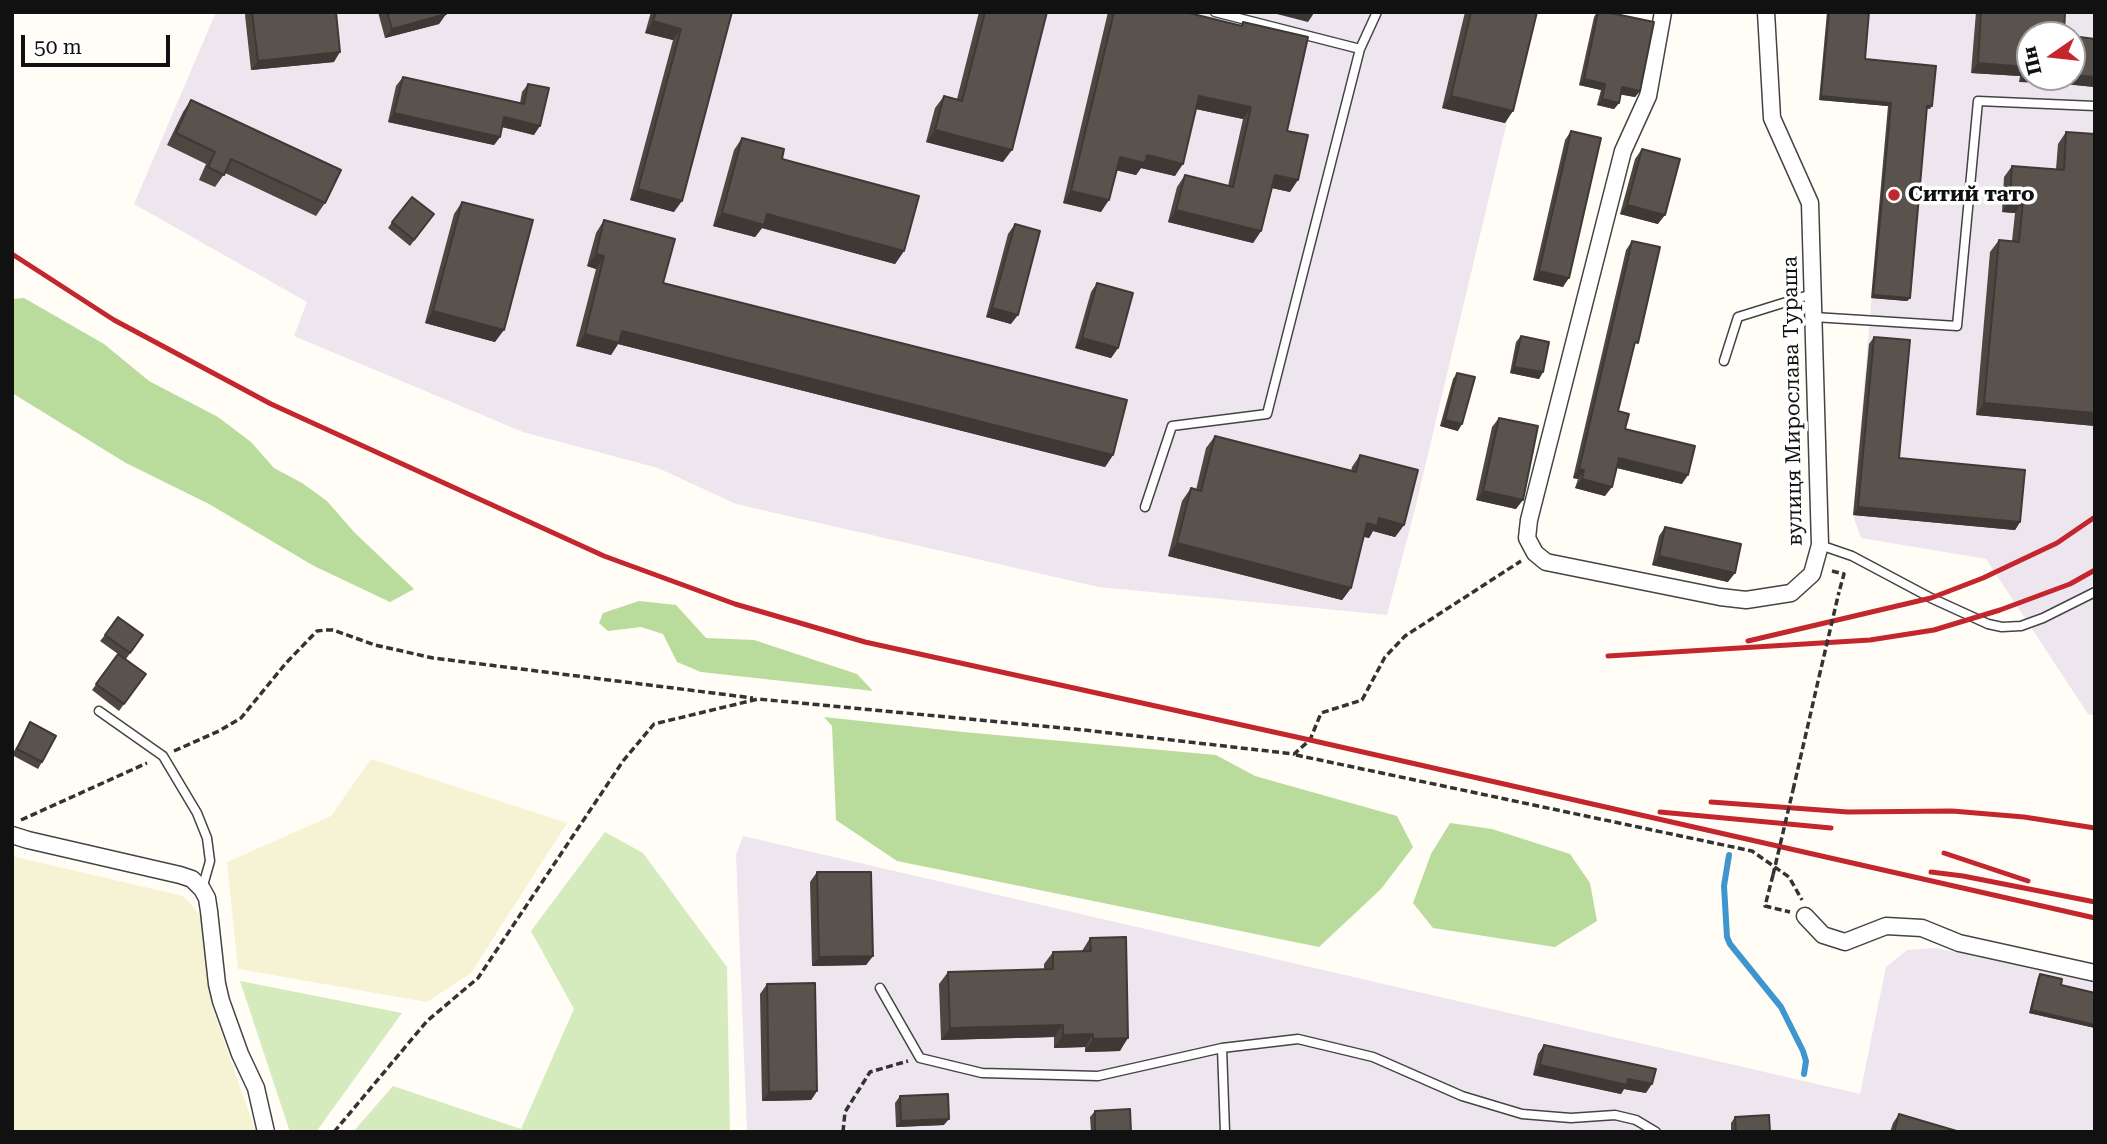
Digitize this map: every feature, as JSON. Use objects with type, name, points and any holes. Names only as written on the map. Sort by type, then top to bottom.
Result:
[{"type":"street","points":[[1535,553],[1527,538],[1529,520],[1623,150],[1648,96],[1663,12]]},
{"type":"street","name":"вулиця Мирослава Тураша","points":[[1535,553],[1546,562],[1563,567],[1746,600],[1791,593],[1812,574],[1820,545],[1810,203],[1772,118],[1766,12]]},
{"type":"street","points":[[12,835],[180,875],[192,879],[202,888],[207,898],[221,1001],[256,1088],[266,1132]]},
{"type":"street","points":[[1805,916],[1824,935],[1845,942],[1886,926],[1922,928],[1959,943],[2095,973]]},
{"type":"lane","points":[[1214,12],[1360,49]]},
{"type":"lane","points":[[1145,507],[1172,426],[1267,414],[1360,49],[1377,12]]},
{"type":"lane","points":[[1814,317],[1956,326],[1978,100],[2095,106]]},
{"type":"lane","points":[[1724,361],[1738,317],[1812,294]]},
{"type":"lane","points":[[1820,545],[1852,556],[1942,603],[2001,627],[2021,626],[2043,618],[2095,592]]},
{"type":"lane","points":[[99,710],[163,756],[197,813],[207,838],[210,861],[202,888]]},
{"type":"lane","points":[[880,988],[920,1058],[982,1073],[1098,1076],[1222,1048],[1298,1039],[1373,1057],[1462,1096],[1522,1114],[1571,1118],[1615,1115],[1636,1120],[1656,1132]]},
{"type":"lane","points":[[1222,1048],[1225,1132]]},
{"type":"path","points":[[1294,754],[1310,740],[1321,712],[1362,700],[1384,657],[1405,636],[1535,553]]},
{"type":"path","points":[[12,824],[219,731],[241,718],[293,655],[317,631],[333,630],[375,645],[433,659],[758,699],[1084,730],[1294,754],[1752,851],[1789,877],[1801,895],[1805,916],[1765,906],[1844,574],[1832,571],[1830,580]]},
{"type":"path","points":[[334,1132],[427,1021],[478,978],[617,770],[654,724],[758,699]]},
{"type":"path","points":[[843,1132],[845,1112],[870,1072],[920,1058]]},
{"type":"shaded area","points":[[216,12],[1533,12],[1415,509],[1387,615],[1099,587],[736,504],[658,468],[523,432],[294,336],[307,302],[134,204]]},
{"type":"shaded area","points":[[1827,12],[2095,12],[2095,716],[2088,714],[1986,559],[1861,538],[1853,515],[1888,106],[1819,100]]},
{"type":"shaded area","points":[[371,759],[567,823],[471,973],[427,1002],[238,969],[227,862],[331,816]]},
{"type":"shaded area","points":[[743,836],[1860,1094],[1886,967],[1907,950],[1936,948],[2095,983],[2095,1132],[747,1132],[736,855]]},
{"type":"shaded area","points":[[12,856],[183,896],[203,918],[211,1004],[256,1132],[12,1132]]},
{"type":"green space","points":[[24,298],[104,344],[149,381],[218,417],[251,442],[274,468],[327,501],[354,532],[414,589],[390,602],[314,566],[209,504],[126,463],[12,393],[12,299]]},
{"type":"green space","points":[[639,601],[676,605],[706,638],[754,640],[857,674],[873,691],[701,672],[677,662],[663,634],[641,627],[608,631],[599,623],[603,613]]},
{"type":"green space","points":[[824,717],[1216,755],[1255,776],[1397,816],[1413,847],[1381,889],[1319,947],[897,861],[836,820],[832,726]]},
{"type":"green space","points":[[1450,823],[1492,829],[1570,854],[1590,883],[1597,921],[1555,947],[1433,928],[1413,903],[1431,854]]},
{"type":"green space","points":[[605,832],[643,853],[727,967],[730,1132],[353,1132],[393,1086],[521,1129],[574,1009],[531,931]]},
{"type":"green space","points":[[240,981],[402,1013],[316,1132],[290,1132]]},
{"type":"building","points":[[252,12],[336,12],[340,52],[258,61]]},
{"type":"building","points":[[387,12],[445,12],[446,14],[392,29]]},
{"type":"building","points":[[656,12],[732,12],[682,201],[638,189],[681,29],[653,21]]},
{"type":"building","points":[[985,12],[1047,12],[1012,150],[935,130],[944,96],[962,101]]},
{"type":"building","points":[[1114,12],[1185,12],[1242,26],[1243,22],[1308,37],[1287,131],[1308,135],[1298,180],[1275,175],[1261,231],[1176,210],[1185,175],[1233,187],[1251,107],[1199,96],[1183,164],[1147,155],[1145,163],[1120,157],[1109,200],[1071,191]]},
{"type":"building","points":[[1471,12],[1537,12],[1513,111],[1451,96]]},
{"type":"building","points":[[1598,12],[1654,22],[1640,91],[1622,87],[1619,103],[1602,99],[1605,84],[1584,79]]},
{"type":"building","points":[[1829,12],[1869,12],[1865,59],[1936,66],[1932,106],[1927,106],[1910,298],[1873,295],[1891,103],[1821,96]]},
{"type":"building","points":[[1981,12],[2065,12],[2065,21],[2016,21],[2016,66],[1978,63]]},
{"type":"building","points":[[2086,38],[2095,39],[2095,77],[2086,76]]},
{"type":"building","points":[[403,77],[524,104],[528,84],[549,88],[540,126],[504,117],[500,137],[394,113]]},
{"type":"building","points":[[191,100],[341,170],[325,203],[231,159],[224,175],[208,167],[215,152],[176,133]]},
{"type":"building","points":[[1571,131],[1601,138],[1569,278],[1539,271]]},
{"type":"building","points":[[2066,132],[2095,134],[2095,413],[1984,403],[1999,240],[2019,242],[2023,201],[2010,200],[2012,166],[2064,170]]},
{"type":"building","points":[[742,138],[784,149],[782,159],[919,196],[904,251],[767,214],[764,225],[722,213]]},
{"type":"building","points":[[1642,149],[1680,159],[1665,215],[1627,205]]},
{"type":"building","points":[[412,197],[434,214],[414,240],[392,222]]},
{"type":"building","points":[[462,202],[533,220],[504,330],[433,311]]},
{"type":"building","points":[[604,220],[675,239],[663,283],[1127,400],[1113,455],[622,331],[619,343],[585,334],[604,256],[596,254]]},
{"type":"building","points":[[1015,224],[1040,231],[1018,315],[992,308]]},
{"type":"building","points":[[1632,241],[1660,247],[1638,343],[1635,342],[1618,411],[1629,414],[1625,429],[1695,446],[1688,475],[1619,458],[1612,487],[1582,479],[1584,470],[1579,469]]},
{"type":"building","points":[[1097,283],[1133,293],[1118,348],[1082,338]]},
{"type":"building","points":[[1521,336],[1549,342],[1543,372],[1514,367]]},
{"type":"building","points":[[1874,337],[1910,340],[1899,458],[2025,470],[2020,522],[1858,507]]},
{"type":"building","points":[[1457,373],[1475,377],[1462,424],[1445,420]]},
{"type":"building","points":[[1499,418],[1538,426],[1523,500],[1483,491]]},
{"type":"building","points":[[1215,436],[1356,472],[1360,455],[1418,470],[1404,525],[1379,518],[1377,526],[1367,523],[1351,588],[1177,543],[1191,488],[1201,491]]},
{"type":"building","points":[[1665,527],[1741,544],[1735,573],[1659,556]]},
{"type":"building","points":[[118,617],[143,635],[130,653],[105,635]]},
{"type":"building","points":[[118,654],[146,674],[124,704],[96,684]]},
{"type":"building","points":[[30,722],[56,736],[42,762],[17,749]]},
{"type":"building","points":[[817,872],[871,872],[873,956],[819,957]]},
{"type":"building","points":[[1126,937],[1128,1038],[1093,1039],[1093,1034],[1063,1035],[1063,1025],[950,1028],[948,972],[1053,969],[1053,952],[1091,951],[1090,938]]},
{"type":"building","points":[[2040,974],[2062,979],[2061,985],[2095,993],[2095,1025],[2031,1010]]},
{"type":"building","points":[[815,983],[817,1091],[769,1092],[767,984]]},
{"type":"building","points":[[1544,1045],[1656,1069],[1652,1084],[1628,1079],[1627,1085],[1540,1065]]},
{"type":"building","points":[[948,1094],[949,1119],[901,1121],[900,1096]]},
{"type":"building","points":[[1130,1109],[1131,1132],[1095,1132],[1095,1111]]},
{"type":"building","points":[[1899,1114],[1960,1132],[1894,1132]]},
{"type":"building","points":[[1769,1115],[1770,1132],[1736,1132],[1735,1117]]},
{"type":"waterway","points":[[1729,855],[1724,886],[1727,937],[1781,1007],[1803,1051],[1806,1061],[1804,1074]]},
{"type":"railway","points":[[12,254],[114,320],[271,404],[604,556],[735,604],[865,642],[2095,918]]},
{"type":"railway","points":[[1748,641],[1931,598],[1983,578],[2057,543],[2095,517]]},
{"type":"railway","points":[[1608,656],[1870,640],[1934,630],[2000,610],[2070,584],[2095,570]]},
{"type":"railway","points":[[1711,802],[1848,812],[1952,811],[2024,817],[2095,828]]},
{"type":"railway","points":[[1660,812],[1831,828]]},
{"type":"railway","points":[[1944,853],[2028,881]]},
{"type":"railway","points":[[1931,872],[2095,902]]},
{"type":"place","name":"Ситий тато","points":[[1894,195]]}]
